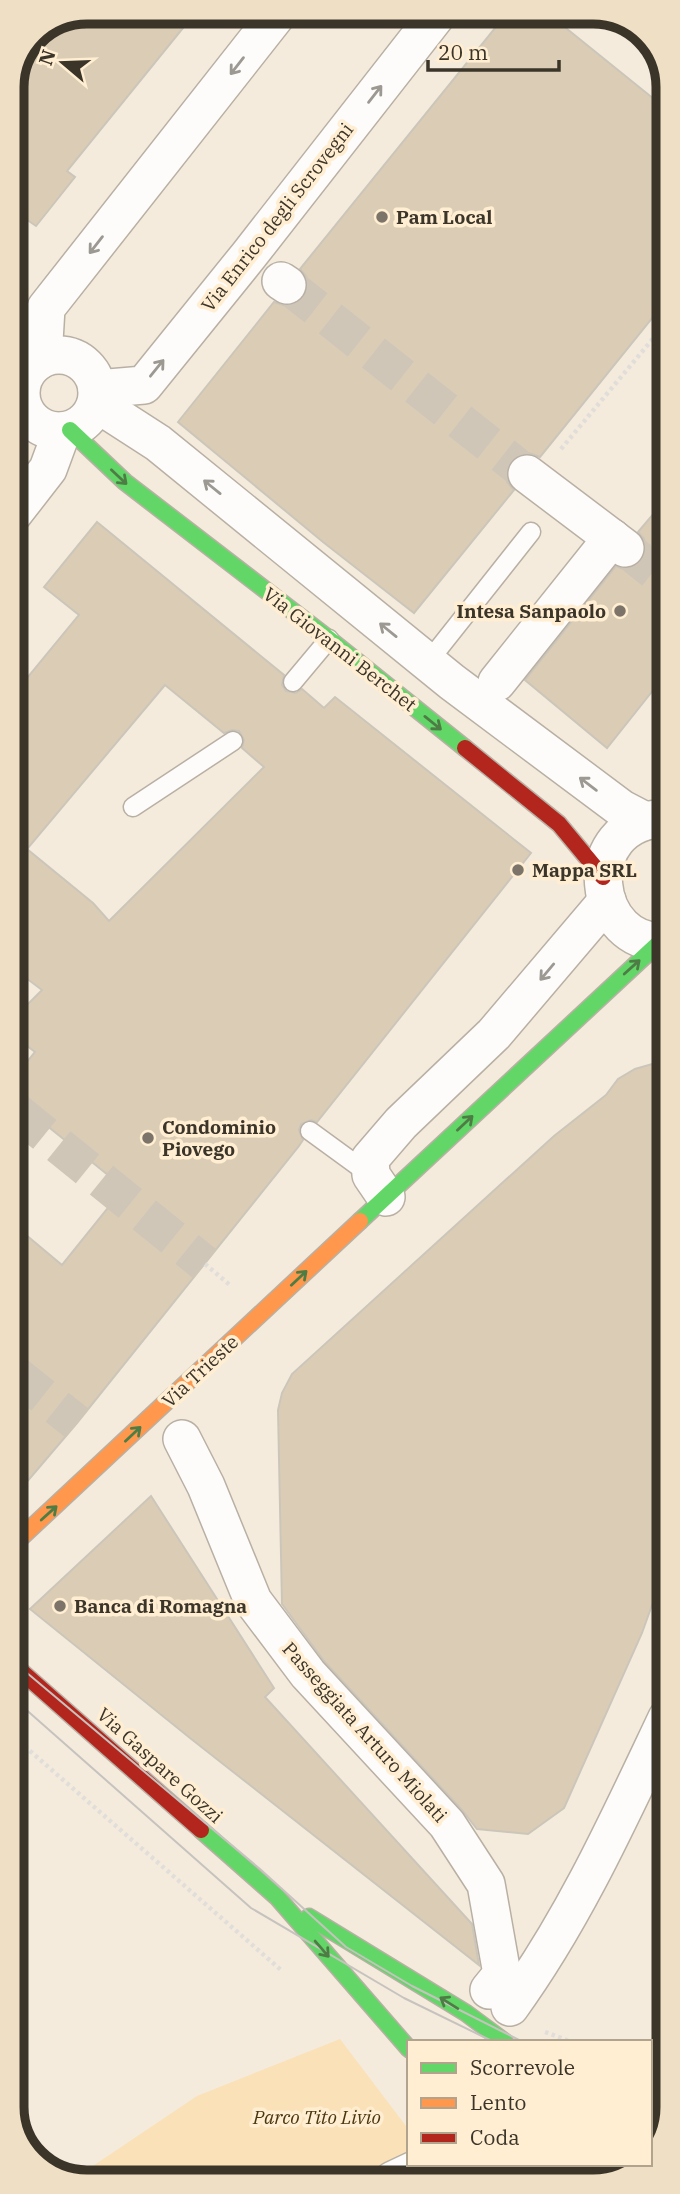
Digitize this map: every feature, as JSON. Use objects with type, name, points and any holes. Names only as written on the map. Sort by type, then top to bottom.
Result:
[{"type":"street","points":[[24,381],[46,307],[269,24]]},
{"type":"street","name":"Via Enrico degli Scrovegni","points":[[97,396],[144,385],[429,25]]},
{"type":"street","points":[[24,381],[57,355],[71,357],[83,364],[93,375],[97,396],[90,415],[82,424],[66,430],[51,430],[39,426],[24,410]]},
{"type":"street","points":[[97,396],[428,662],[622,809],[655,820]]},
{"type":"street","points":[[24,500],[48,469],[66,430]]},
{"type":"street","name":"Via Giovanni Berchet","points":[[66,430],[125,482],[329,639],[559,824],[584,852],[605,889]]},
{"type":"street","points":[[497,682],[618,543],[531,477]]},
{"type":"street","name":"Via Trieste","points":[[655,820],[634,826],[615,842],[608,853],[605,889],[613,914],[622,925],[634,933],[656,939]]},
{"type":"street","name":"Via Trieste","points":[[379,1186],[370,1159],[401,1124],[494,1034],[605,889]]},
{"type":"street","name":"Via Trieste","points":[[24,1535],[84,1481],[379,1186],[656,948]]},
{"type":"street","name":"Passeggiata Arturo Miolati","points":[[182,1439],[206,1486],[253,1601],[308,1674],[447,1824],[486,1884],[502,1974],[501,2013]]},
{"type":"street","name":"Via Gaspare Gozzi","points":[[24,1674],[276,1897],[407,2047]]},
{"type":"street","points":[[501,2013],[559,1933],[656,1741]]},
{"type":"street","name":"Via Gaspare Gozzi","points":[[276,1897],[466,2013],[494,2036],[501,2013]]},
{"type":"lane","points":[[428,662],[531,532]]},
{"type":"lane","points":[[293,682],[329,639]]},
{"type":"lane","points":[[133,807],[233,741]]},
{"type":"lane","points":[[310,1131],[379,1186]]},
{"type":"path","points":[[24,1746],[273,1963]]},
{"type":"path","points":[[541,2031],[566,2040]]},
{"type":"green space","name":"Parco Tito Livio","points":[[340,2039],[407,2127],[407,2166],[436,2166],[439,2170],[88,2169],[197,2096]]},
{"type":"building","points":[[186,24],[67,171],[75,177],[36,226],[24,218],[24,88],[29,63],[35,53],[53,35],[75,26]]},
{"type":"building","points":[[498,25],[562,25],[656,101],[656,313],[540,457],[529,453],[518,455],[511,461],[506,472],[507,482],[514,490],[414,613],[178,422],[274,302],[286,306],[297,303],[304,297],[308,286],[306,276],[300,269]]},
{"type":"building","name":"Intesa Sanpaolo","points":[[656,511],[656,687],[607,748],[525,680],[616,566],[623,569],[633,568],[641,561],[646,550],[644,539],[638,532]]},
{"type":"building","points":[[97,522],[284,675],[282,685],[286,691],[296,693],[302,689],[324,708],[335,697],[531,853],[317,1122],[311,1120],[301,1124],[299,1130],[303,1140],[299,1146],[24,1485],[24,1233],[62,1265],[124,1188],[24,1107],[24,1066],[35,1052],[24,1044],[24,1008],[42,990],[24,976],[24,682],[79,615],[44,587]],"holes":[[[165,685],[224,733],[239,731],[244,740],[242,748],[264,767],[109,921],[93,903],[27,849]]]},
{"type":"building","points":[[656,1063],[656,1594],[642,1633],[564,1808],[528,1834],[477,1829],[324,1661],[282,1604],[278,1410],[282,1393],[292,1374],[554,1136],[606,1095],[618,1079],[635,1069]]},
{"type":"building","points":[[151,1496],[274,1688],[265,1697],[472,1924],[479,1965],[30,1609]]},
{"type":"tunnel","points":[[287,285],[527,474]]},
{"type":"tunnel","points":[[625,548],[656,573]]},
{"type":"tunnel","points":[[24,1117],[205,1264]]},
{"type":"tunnel","points":[[24,1381],[77,1423]]},
{"type":"tram line","points":[[24,1670],[260,1869],[346,1947],[412,1986],[519,2040]]},
{"type":"tram line","points":[[24,1708],[251,1908],[404,1998],[490,2040]]},
{"type":"tram line","points":[[652,2094],[656,2095]]},
{"type":"traffic: fast","points":[[70,430],[125,482],[465,748]]},
{"type":"traffic: fast","points":[[360,1221],[656,946]]},
{"type":"traffic: fast","points":[[201,1830],[277,1897],[407,2047]]},
{"type":"traffic: fast","points":[[309,1917],[466,2013],[502,2040]]},
{"type":"traffic: fast","points":[[652,2101],[656,2102]]},
{"type":"traffic: fast","points":[[502,2166],[505,2170]]},
{"type":"traffic: fast","points":[[544,2166],[544,2170]]},
{"type":"traffic: slow","points":[[24,1535],[360,1221]]},
{"type":"traffic: jam","points":[[465,748],[559,824],[603,877]]},
{"type":"traffic: jam","points":[[24,1674],[201,1830]]},
{"type":"place","name":"Pam Local","points":[[382,217]]},
{"type":"place","name":"Intesa Sanpaolo","points":[[620,611]]},
{"type":"place","name":"Mappa SRL","points":[[518,870]]},
{"type":"place","name":"Condominio Piovego","points":[[148,1138]]},
{"type":"place","name":"Banca di Romagna","points":[[60,1606]]}]
